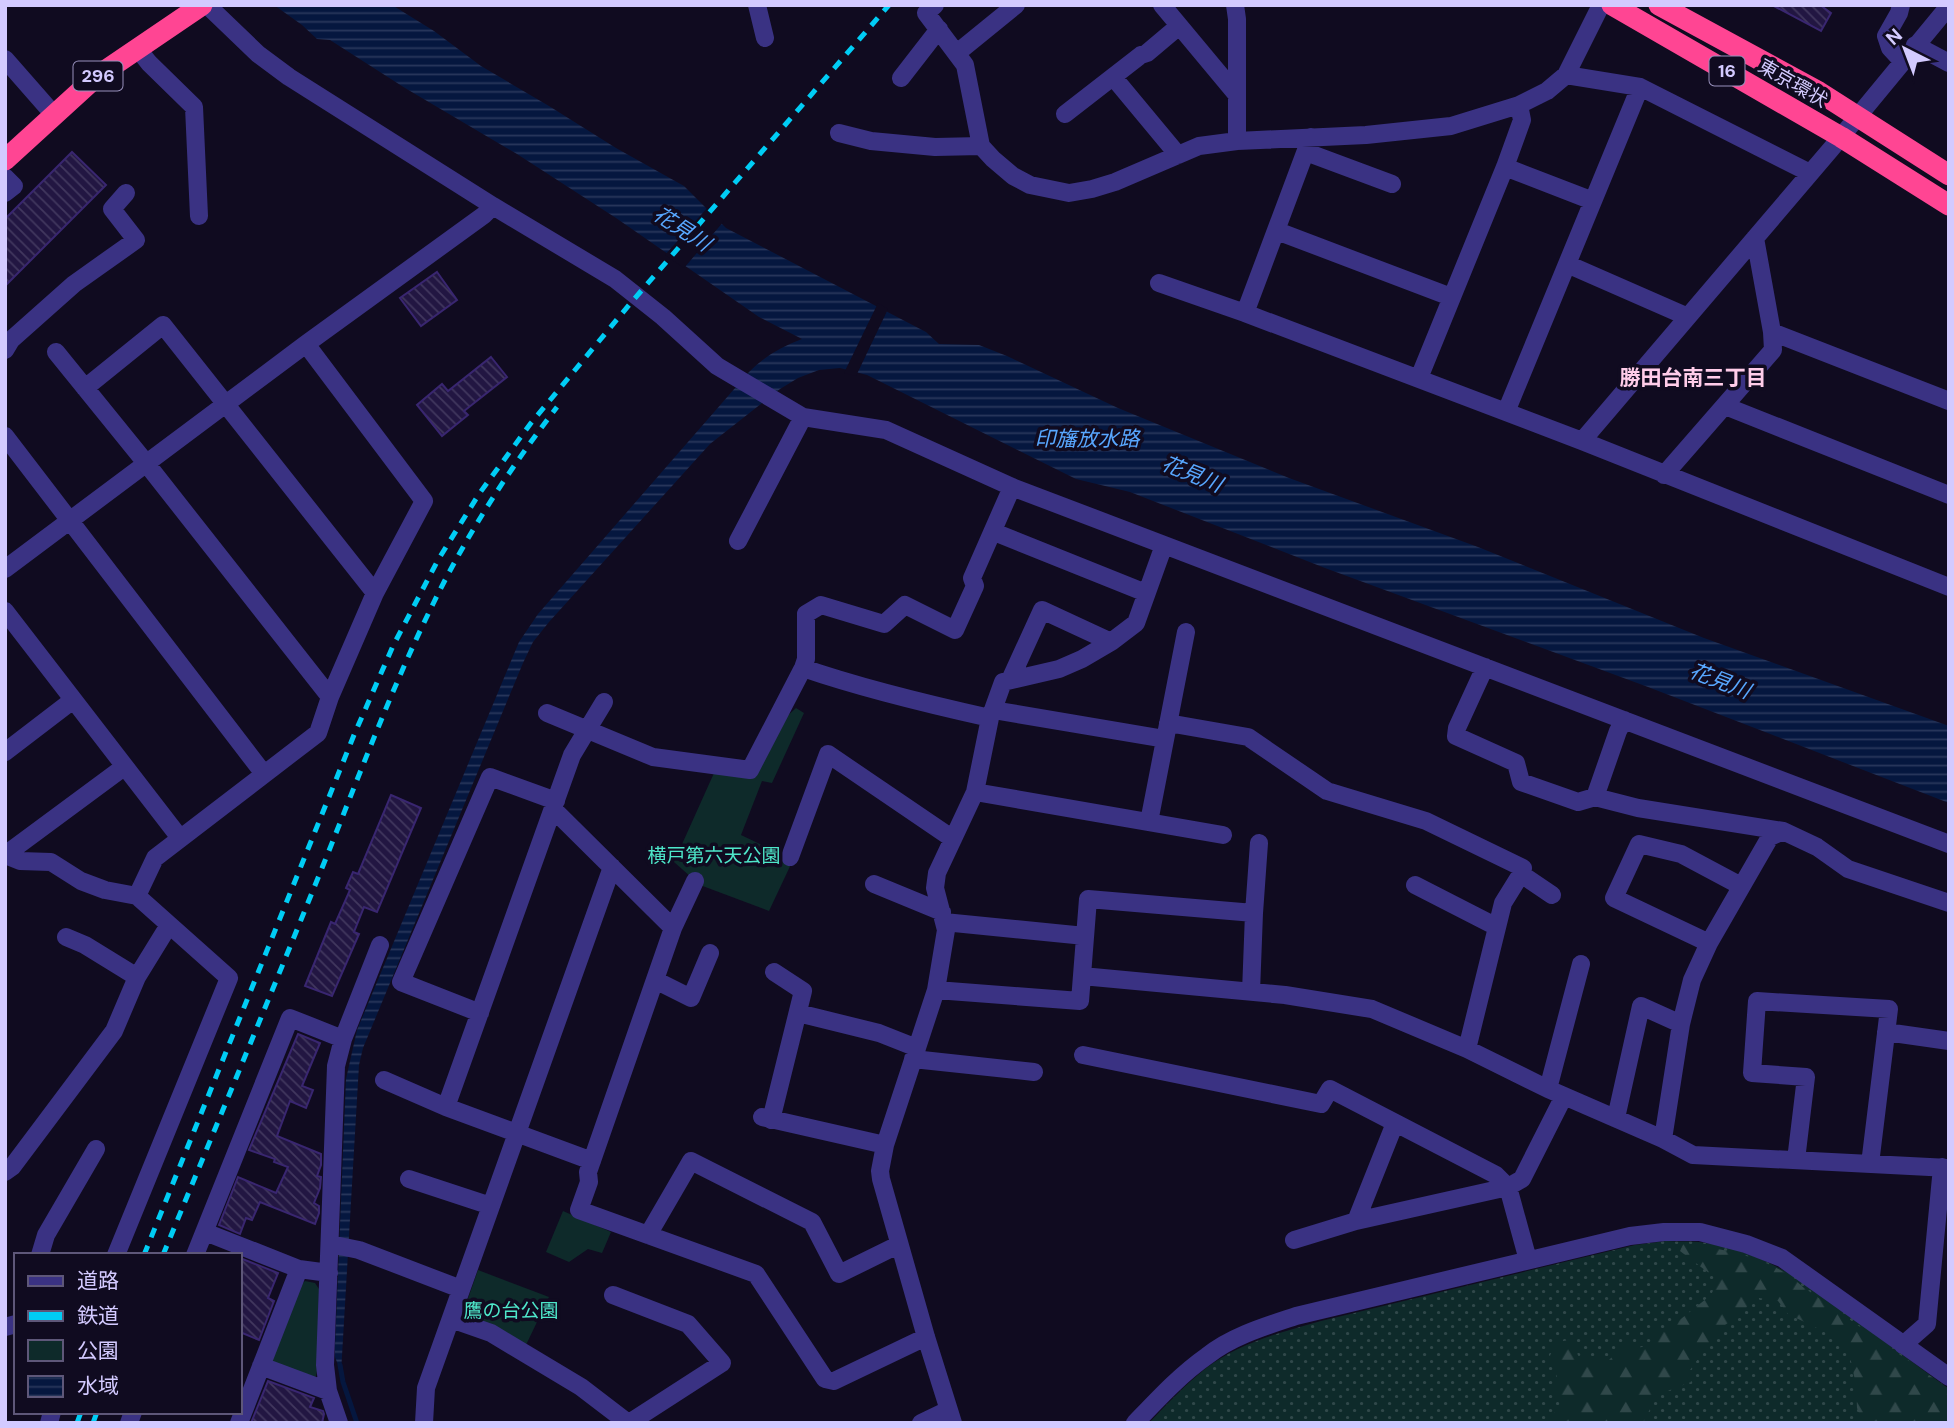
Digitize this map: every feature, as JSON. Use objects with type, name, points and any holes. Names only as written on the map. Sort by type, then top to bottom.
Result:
[{"type":"highway","name":"東京環状","points":[[1612,5],[1841,137],[1949,205]]},
{"type":"highway","name":"東京環状","points":[[1659,5],[1772,65],[1949,175]]},
{"type":"highway","name":"296","points":[[5,160],[96,77],[193,8]]},
{"type":"street","points":[[757,5],[765,38]]},
{"type":"street","points":[[934,5],[926,13],[965,65],[981,146],[1021,181],[1069,193],[1115,182],[1199,146],[1237,141],[1309,144],[1451,126],[1519,105],[1547,92],[1566,75],[1601,5]]},
{"type":"street","points":[[957,53],[1016,5]]},
{"type":"street","points":[[1162,5],[1237,95]]},
{"type":"street","points":[[1235,5],[1237,141]]},
{"type":"street","points":[[1901,5],[1886,36],[1890,48],[1902,61]]},
{"type":"street","points":[[1582,441],[1949,6]]},
{"type":"street","points":[[193,8],[289,77],[493,206],[615,279],[663,317],[717,366],[803,417],[886,430],[1012,487],[1949,844]]},
{"type":"street","points":[[1065,114],[1179,26]]},
{"type":"street","points":[[901,78],[939,29]]},
{"type":"street","points":[[1915,46],[1949,63]]},
{"type":"street","points":[[138,49],[194,107],[199,216]]},
{"type":"street","points":[[5,59],[55,116]]},
{"type":"street","points":[[1566,75],[1640,87],[1810,173]]},
{"type":"street","points":[[1114,78],[1178,155]]},
{"type":"street","points":[[1506,412],[1640,87]]},
{"type":"street","points":[[1419,378],[1505,167],[1522,120],[1519,105]]},
{"type":"street","points":[[839,132],[871,141],[935,147],[981,146]]},
{"type":"street","points":[[1309,144],[1392,184]]},
{"type":"street","points":[[1245,313],[1309,144]]},
{"type":"street","points":[[1505,167],[1592,201]]},
{"type":"street","points":[[5,177],[14,187],[5,193]]},
{"type":"street","points":[[5,351],[11,341],[74,284],[136,240],[112,209],[126,193]]},
{"type":"street","points":[[5,569],[493,206]]},
{"type":"street","points":[[1277,230],[1451,297]]},
{"type":"street","points":[[1664,475],[1773,350],[1755,238]]},
{"type":"street","points":[[1567,264],[1688,317]]},
{"type":"street","points":[[1159,283],[1419,378],[1949,587]]},
{"type":"street","points":[[85,388],[163,325],[374,593]]},
{"type":"street","points":[[1772,332],[1949,401]]},
{"type":"street","points":[[137,896],[155,858],[318,733],[330,697],[374,593],[424,501],[306,344]]},
{"type":"street","points":[[56,352],[330,697]]},
{"type":"street","points":[[1725,406],[1949,495]]},
{"type":"street","points":[[738,541],[803,417]]},
{"type":"street","points":[[5,436],[264,774]]},
{"type":"street","points":[[547,713],[653,757],[750,770],[803,668],[806,659],[806,614],[821,605],[884,624],[905,605],[955,630],[975,586],[972,578],[1012,487]]},
{"type":"street","points":[[993,532],[1146,593]]},
{"type":"street","points":[[921,1423],[951,1416],[898,1245],[880,1171],[885,1145],[936,990],[946,930],[935,888],[937,873],[975,792],[992,714],[1003,682],[1059,669],[1082,659],[1111,642],[1136,622],[1164,545]]},
{"type":"street","points":[[1010,680],[1042,610],[1111,642]]},
{"type":"street","points":[[5,611],[180,838]]},
{"type":"street","points":[[1149,822],[1186,632]]},
{"type":"street","points":[[1485,667],[1457,728],[1456,736],[1516,763],[1521,782],[1578,802],[1595,797],[1638,808],[1783,831],[1817,847],[1848,869],[1949,903]]},
{"type":"street","points":[[803,668],[845,683],[905,699],[992,714],[1248,737],[1328,791],[1426,821],[1522,868],[1503,904],[1467,1049]]},
{"type":"street","points":[[5,752],[73,700]]},
{"type":"street","points":[[446,1107],[572,755],[604,702]]},
{"type":"street","points":[[1595,797],[1624,720]]},
{"type":"street","points":[[790,857],[828,754],[953,839]]},
{"type":"street","points":[[5,855],[124,767]]},
{"type":"street","points":[[480,1013],[401,982],[490,777],[555,805],[673,928]]},
{"type":"street","points":[[975,792],[1223,835]]},
{"type":"street","points":[[1662,1139],[1681,1024],[1692,980],[1709,943],[1770,837],[1783,831]]},
{"type":"street","points":[[1251,992],[1259,843]]},
{"type":"street","points":[[1709,943],[1614,898],[1639,844],[1681,854],[1741,886]]},
{"type":"street","points":[[5,855],[20,860],[51,862],[81,881],[105,890],[137,896],[229,978],[117,1253]]},
{"type":"street","points":[[424,1423],[426,1388],[612,867]]},
{"type":"street","points":[[1521,874],[1552,895]]},
{"type":"street","points":[[695,881],[673,928],[588,1172],[589,1182],[579,1210],[756,1275],[825,1379],[834,1381],[926,1337]]},
{"type":"street","points":[[874,884],[943,917],[1085,936]]},
{"type":"street","points":[[1415,885],[1497,927]]},
{"type":"street","points":[[936,990],[1080,1001],[1088,899],[1254,913]]},
{"type":"street","points":[[5,1172],[12,1167],[114,1031],[137,977],[169,925]]},
{"type":"street","points":[[66,937],[85,945],[137,977]]},
{"type":"street","points":[[339,1423],[328,1391],[325,1365],[333,1244],[336,1066],[343,1039],[380,945]]},
{"type":"street","points":[[655,981],[691,998],[710,953]]},
{"type":"street","points":[[1294,1240],[1356,1221],[1508,1187],[1522,1179],[1556,1092],[1581,964]]},
{"type":"street","points":[[774,972],[803,991],[766,1118],[885,1145]]},
{"type":"street","points":[[1083,976],[1285,995],[1373,1009],[1467,1049],[1693,1155],[1945,1168],[1927,1324],[1903,1345]]},
{"type":"street","points":[[1796,1160],[1805,1076],[1752,1073],[1757,1001],[1889,1009],[1870,1164]]},
{"type":"street","points":[[1616,1118],[1641,1006],[1681,1024]]},
{"type":"street","points":[[798,1013],[879,1032],[915,1054],[1034,1072]]},
{"type":"street","points":[[196,1253],[290,1018],[343,1039]]},
{"type":"street","points":[[1886,1032],[1949,1041]]},
{"type":"street","points":[[1083,1055],[1321,1104],[1330,1089],[1496,1175],[1508,1187],[1528,1260]]},
{"type":"street","points":[[384,1080],[446,1107],[592,1161]]},
{"type":"street","points":[[1356,1221],[1395,1123]]},
{"type":"street","points":[[41,1253],[46,1234],[96,1149]]},
{"type":"street","points":[[648,1235],[691,1161],[812,1222],[839,1274],[898,1245]]},
{"type":"street","points":[[409,1179],[491,1206]]},
{"type":"street","points":[[205,1232],[299,1269],[329,1273]]},
{"type":"street","points":[[1135,1423],[1170,1387],[1208,1354],[1259,1329],[1296,1316],[1528,1260],[1630,1236],[1664,1232],[1700,1233],[1746,1244],[1782,1258],[1949,1377]]},
{"type":"street","points":[[333,1244],[359,1250],[461,1289]]},
{"type":"street","points":[[239,1423],[299,1269]]},
{"type":"street","points":[[451,1319],[491,1333],[581,1387],[629,1423],[722,1363],[688,1324],[613,1295]]},
{"type":"street","points":[[261,1366],[328,1391]]},
{"type":"green space","name":"横戸第六天公園","points":[[796,708],[804,713],[772,783],[762,781],[741,835],[793,860],[769,911],[700,885],[674,862],[714,773],[756,777],[782,721]]},
{"type":"green space","points":[[563,1211],[611,1232],[602,1253],[588,1249],[569,1262],[546,1252]]},
{"type":"green space","points":[[1666,1241],[1699,1242],[1741,1251],[1768,1262],[1805,1283],[1949,1389],[1949,1423],[1149,1423],[1205,1369],[1232,1352],[1261,1339],[1321,1321],[1635,1245]]},
{"type":"green space","points":[[1683,1243],[1747,1256],[1790,1276],[1949,1389],[1949,1423],[1863,1423],[1857,1408],[1856,1385],[1849,1352],[1829,1334],[1788,1314],[1778,1301],[1753,1297],[1743,1313],[1719,1329],[1688,1373],[1691,1382],[1657,1395],[1643,1423],[1544,1423],[1561,1406],[1554,1391],[1558,1379],[1549,1358],[1556,1342],[1570,1340],[1579,1357],[1608,1361],[1625,1344],[1634,1348],[1650,1346],[1654,1330],[1672,1326],[1711,1295],[1718,1280],[1680,1251]]},
{"type":"green space","name":"鷹の台公園","points":[[478,1270],[549,1297],[525,1347],[466,1318],[464,1310]]},
{"type":"green space","points":[[305,1281],[315,1283],[319,1289],[318,1367],[315,1380],[271,1364],[301,1285]]},
{"type":"water","name":"印旛放水路","points":[[274,5],[392,5],[434,31],[481,66],[684,186],[726,228],[926,332],[939,344],[979,345],[1118,408],[1289,478],[1478,547],[1704,638],[1949,726],[1949,803],[1130,492],[1076,479],[867,375],[840,368],[819,370],[780,389],[710,444],[533,642],[363,1048],[359,1065],[341,1373],[335,1357],[335,1346],[346,1079],[357,1030],[519,642],[538,614],[749,372],[774,352],[802,339],[759,317],[616,218],[517,154],[330,40],[317,39]]},
{"type":"pier","points":[[709,206],[724,221],[684,268],[665,255]]},
{"type":"pier","points":[[878,303],[888,309],[856,376],[844,373]]},
{"type":"building","points":[[1772,5],[1820,5],[1831,13],[1821,31]]},
{"type":"building","points":[[72,152],[106,185],[5,286],[5,219]]},
{"type":"building","points":[[437,272],[457,300],[421,326],[400,298]]},
{"type":"building","points":[[491,357],[507,377],[464,411],[468,415],[442,436],[417,405],[442,384],[448,391]]},
{"type":"building","points":[[391,795],[421,808],[377,912],[364,907],[354,932],[359,934],[332,996],[305,986],[331,922],[335,924],[350,890],[346,888],[353,872],[358,874]]},
{"type":"building","points":[[298,1034],[320,1043],[302,1086],[313,1090],[306,1108],[290,1101],[277,1136],[321,1154],[317,1176],[321,1177],[320,1188],[314,1203],[319,1206],[319,1213],[315,1224],[260,1202],[252,1220],[246,1218],[240,1234],[219,1225],[238,1177],[276,1193],[288,1167],[274,1162],[275,1159],[249,1150]]},
{"type":"building","points":[[242,1259],[278,1273],[268,1298],[274,1301],[259,1340],[242,1333]]},
{"type":"building","points":[[268,1381],[314,1398],[310,1407],[323,1411],[322,1423],[251,1423]]},
{"type":"waterway","points":[[340,1365],[357,1423]]},
{"type":"railway","points":[[145,1253],[354,735],[393,646],[438,560],[479,494],[531,423],[629,305],[889,5]]},
{"type":"railway","points":[[164,1253],[375,734],[418,636],[475,527],[557,407]]},
{"type":"railway","points":[[77,1423],[80,1414]]},
{"type":"railway","points":[[93,1423],[96,1414]]},
{"type":"district","name":"勝田台南三丁目","points":[[1693,378]]},
{"type":"water label","name":"花見川","points":[[682,229]]},
{"type":"water label","name":"花見川","points":[[1192,474]]},
{"type":"water label","name":"花見川","points":[[1720,681]]}]
